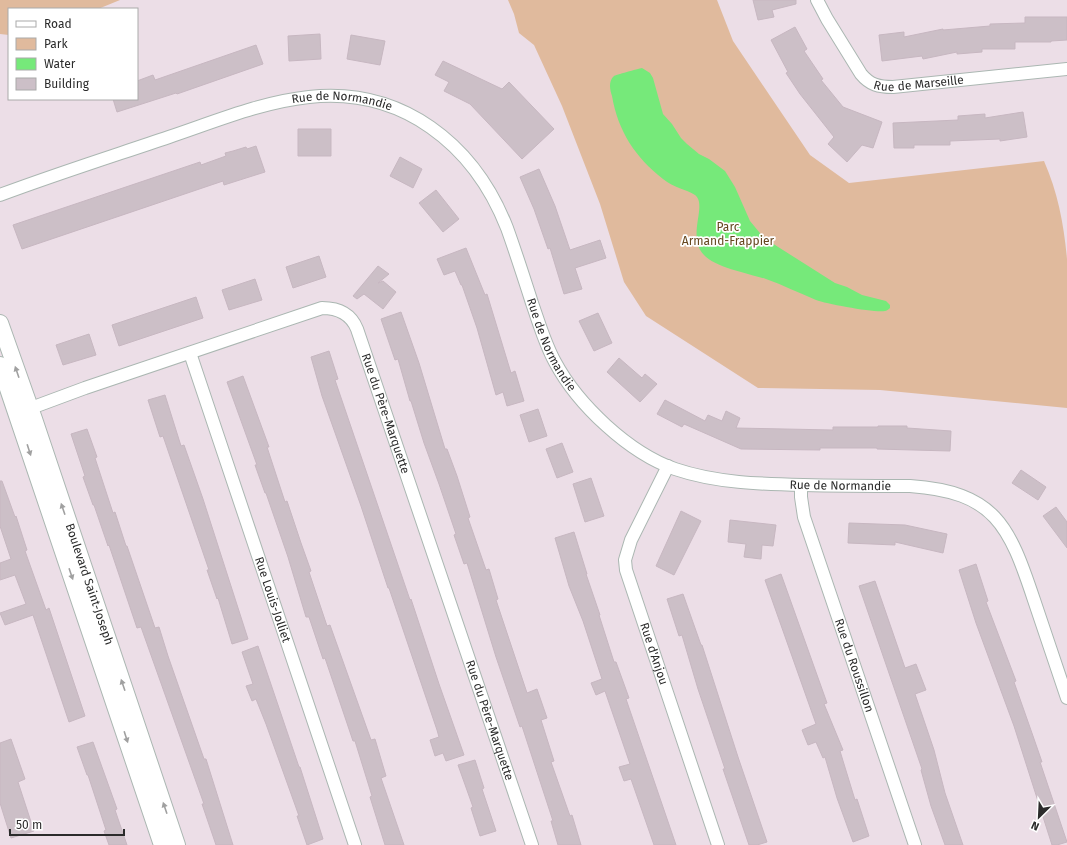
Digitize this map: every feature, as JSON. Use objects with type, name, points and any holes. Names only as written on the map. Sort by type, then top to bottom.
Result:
[{"type":"street","name":"Rue de Marseille","points":[[817,0],[861,74],[867,80],[879,86],[893,87],[1067,69]]},
{"type":"street","name":"Rue de Normandie","points":[[0,195],[148,144],[278,102],[309,97],[339,96],[360,99],[392,107],[418,119],[444,138],[468,160],[487,186],[508,228],[548,347],[558,367],[574,391],[598,417],[621,437],[644,453],[668,466],[689,473],[734,481],[802,485],[910,486],[931,488],[959,494],[973,501],[985,509],[1005,529],[1019,557],[1067,698]]},
{"type":"street","name":"Rue du Père-Marquette","points":[[23,411],[91,386],[190,354],[322,308],[341,311],[347,315],[355,324],[532,845]]},
{"type":"street","name":"Boulevard Saint-Joseph","points":[[0,323],[23,411],[162,845]]},
{"type":"street","name":"Rue Louis-Jolliet","points":[[190,354],[355,845]]},
{"type":"street","name":"Boulevard Saint-Joseph","points":[[0,365],[23,411],[177,845]]},
{"type":"street","name":"Rue d'Anjou","points":[[668,466],[631,540],[625,560],[626,570],[718,845]]},
{"type":"street","name":"Rue du Roussillon","points":[[802,485],[801,497],[804,517],[915,845]]},
{"type":"green space","points":[[0,0],[120,0],[100,8],[8,8],[8,35],[0,34]]},
{"type":"green space","name":"Parc Armand-Frappier","points":[[508,0],[717,0],[733,41],[810,155],[849,183],[1044,161],[1060,209],[1067,259],[1067,408],[880,390],[758,388],[646,316],[624,282],[600,204],[562,106],[534,45],[519,33],[514,14]]},
{"type":"water","points":[[642,68],[650,73],[653,78],[663,114],[687,144],[699,154],[709,159],[725,171],[735,187],[750,221],[764,238],[835,283],[847,287],[862,295],[886,301],[890,305],[890,308],[885,311],[872,311],[822,302],[766,279],[724,267],[704,255],[699,247],[697,239],[699,206],[695,195],[667,182],[644,162],[623,132],[615,109],[610,86],[612,78],[615,75]]},
{"type":"building","points":[[753,0],[796,0],[796,4],[772,10],[774,17],[758,20]]},
{"type":"building","points":[[1025,17],[1067,17],[1067,40],[1051,42],[1015,42],[1015,49],[982,49],[982,52],[957,54],[957,52],[923,59],[922,56],[882,61],[879,35],[904,32],[904,37],[943,29],[990,26],[990,24],[1025,23]]},
{"type":"building","points":[[795,27],[807,49],[804,51],[823,79],[821,80],[843,107],[882,122],[873,148],[862,145],[847,162],[828,144],[834,137],[800,94],[786,73],[788,72],[771,40]]},
{"type":"building","points":[[320,34],[321,59],[289,61],[288,36]]},
{"type":"building","points":[[351,35],[385,41],[380,65],[347,59]]},
{"type":"building","points":[[256,45],[263,64],[177,94],[176,93],[117,112],[113,100],[138,100],[138,81],[153,75],[155,80]]},
{"type":"building","points":[[443,61],[502,89],[509,82],[554,129],[522,159],[470,104],[444,91],[449,82],[435,75]]},
{"type":"building","points":[[1023,112],[1027,137],[1000,141],[1000,139],[950,141],[950,145],[914,145],[914,148],[894,148],[893,123],[958,120],[958,116],[985,114],[985,118]]},
{"type":"building","points":[[298,129],[331,129],[331,156],[298,156]]},
{"type":"building","points":[[256,146],[265,172],[224,185],[223,181],[22,249],[13,225],[200,162],[201,165],[226,156],[225,153],[246,147],[247,149]]},
{"type":"building","points":[[400,157],[422,169],[413,188],[390,176]]},
{"type":"building","points":[[539,169],[555,206],[570,250],[600,240],[606,258],[575,268],[582,289],[564,294],[550,248],[548,249],[534,209],[520,177]]},
{"type":"building","points":[[436,190],[459,219],[443,232],[419,203]]},
{"type":"building","points":[[466,248],[485,295],[487,294],[511,373],[515,371],[524,401],[507,406],[503,392],[496,395],[477,328],[462,285],[455,271],[444,275],[437,259]]},
{"type":"building","points":[[319,256],[326,277],[293,288],[286,267]]},
{"type":"building","points":[[378,266],[389,274],[378,283],[383,281],[396,292],[383,309],[364,294],[357,299],[353,296]]},
{"type":"building","points":[[255,279],[262,300],[229,310],[222,290]]},
{"type":"building","points":[[196,297],[203,318],[119,346],[112,325]]},
{"type":"building","points":[[401,312],[419,363],[445,449],[447,449],[457,476],[470,517],[468,518],[486,570],[489,569],[498,599],[496,600],[527,693],[537,689],[547,718],[541,720],[554,761],[551,762],[570,816],[572,815],[581,845],[558,845],[551,821],[553,821],[522,726],[520,727],[496,657],[467,563],[464,564],[454,535],[456,534],[410,401],[398,359],[395,360],[381,319]]},
{"type":"building","points":[[598,313],[612,343],[594,351],[579,321]]},
{"type":"building","points":[[89,334],[96,355],[63,365],[56,345]]},
{"type":"building","points":[[329,351],[338,379],[335,380],[464,755],[446,761],[443,753],[435,756],[430,740],[439,737],[437,730],[322,396],[311,357]]},
{"type":"building","points":[[619,358],[642,378],[645,374],[657,384],[640,402],[607,372]]},
{"type":"building","points":[[243,376],[269,447],[267,447],[285,502],[287,501],[311,571],[309,572],[327,626],[330,625],[371,740],[375,739],[386,776],[381,778],[404,845],[385,845],[355,741],[353,741],[325,658],[323,659],[309,617],[306,617],[288,557],[227,382]]},
{"type":"building","points":[[165,395],[181,446],[184,445],[203,499],[248,639],[232,644],[218,598],[217,599],[207,570],[209,570],[163,436],[160,437],[148,400]]},
{"type":"building","points":[[665,400],[705,421],[708,415],[722,421],[726,411],[740,418],[736,428],[833,430],[833,427],[907,426],[907,428],[951,431],[950,451],[877,448],[820,448],[820,450],[741,449],[684,424],[682,427],[657,414]]},
{"type":"building","points":[[538,409],[547,436],[529,442],[520,415]]},
{"type":"building","points":[[87,429],[97,457],[95,458],[113,513],[115,512],[155,628],[159,627],[204,759],[206,759],[233,845],[216,845],[202,804],[204,804],[141,627],[137,628],[109,545],[108,546],[83,477],[85,476],[71,434]]},
{"type":"building","points":[[562,443],[573,472],[557,478],[546,449]]},
{"type":"building","points":[[1021,470],[1046,487],[1038,500],[1012,483]]},
{"type":"building","points":[[591,478],[604,516],[585,522],[573,484]]},
{"type":"building","points":[[0,481],[2,481],[15,517],[16,516],[27,550],[25,551],[46,610],[49,608],[85,716],[69,722],[33,615],[5,625],[0,613],[26,604],[15,575],[0,580],[0,563],[11,559],[0,526]]},
{"type":"building","points":[[1056,507],[1067,522],[1067,548],[1043,516]]},
{"type":"building","points":[[681,511],[701,521],[674,575],[656,566]]},
{"type":"building","points":[[730,520],[776,525],[773,546],[762,545],[761,559],[744,557],[746,544],[728,542]]},
{"type":"building","points":[[849,523],[905,525],[947,534],[943,553],[895,542],[895,545],[848,543]]},
{"type":"building","points":[[574,532],[614,662],[616,662],[629,698],[626,699],[676,845],[654,845],[631,779],[624,781],[619,767],[630,764],[605,691],[596,695],[591,683],[602,679],[583,621],[569,586],[555,538]]},
{"type":"building","points":[[976,564],[988,601],[986,602],[1016,681],[1014,682],[1042,762],[1040,762],[1067,842],[1052,845],[1014,726],[976,623],[959,570]]},
{"type":"building","points":[[781,574],[827,703],[824,704],[843,750],[840,751],[855,800],[857,799],[869,836],[853,842],[837,798],[825,757],[823,758],[816,742],[808,745],[802,730],[816,724],[765,580]]},
{"type":"building","points":[[875,581],[905,668],[916,664],[926,690],[915,694],[934,750],[945,793],[963,845],[945,845],[931,806],[921,770],[922,769],[859,586]]},
{"type":"building","points":[[683,594],[702,645],[767,842],[757,845],[749,845],[723,769],[725,769],[698,689],[682,635],[679,636],[667,599]]},
{"type":"building","points":[[258,646],[323,839],[307,845],[297,816],[299,816],[266,724],[256,699],[252,701],[246,686],[253,684],[242,652]]},
{"type":"building","points":[[11,739],[25,779],[18,782],[34,831],[11,838],[0,803],[0,743]]},
{"type":"building","points":[[93,742],[117,809],[115,810],[127,845],[109,845],[104,831],[106,830],[77,747]]},
{"type":"building","points":[[475,760],[484,788],[482,789],[496,831],[480,836],[471,808],[473,807],[458,765]]}]
